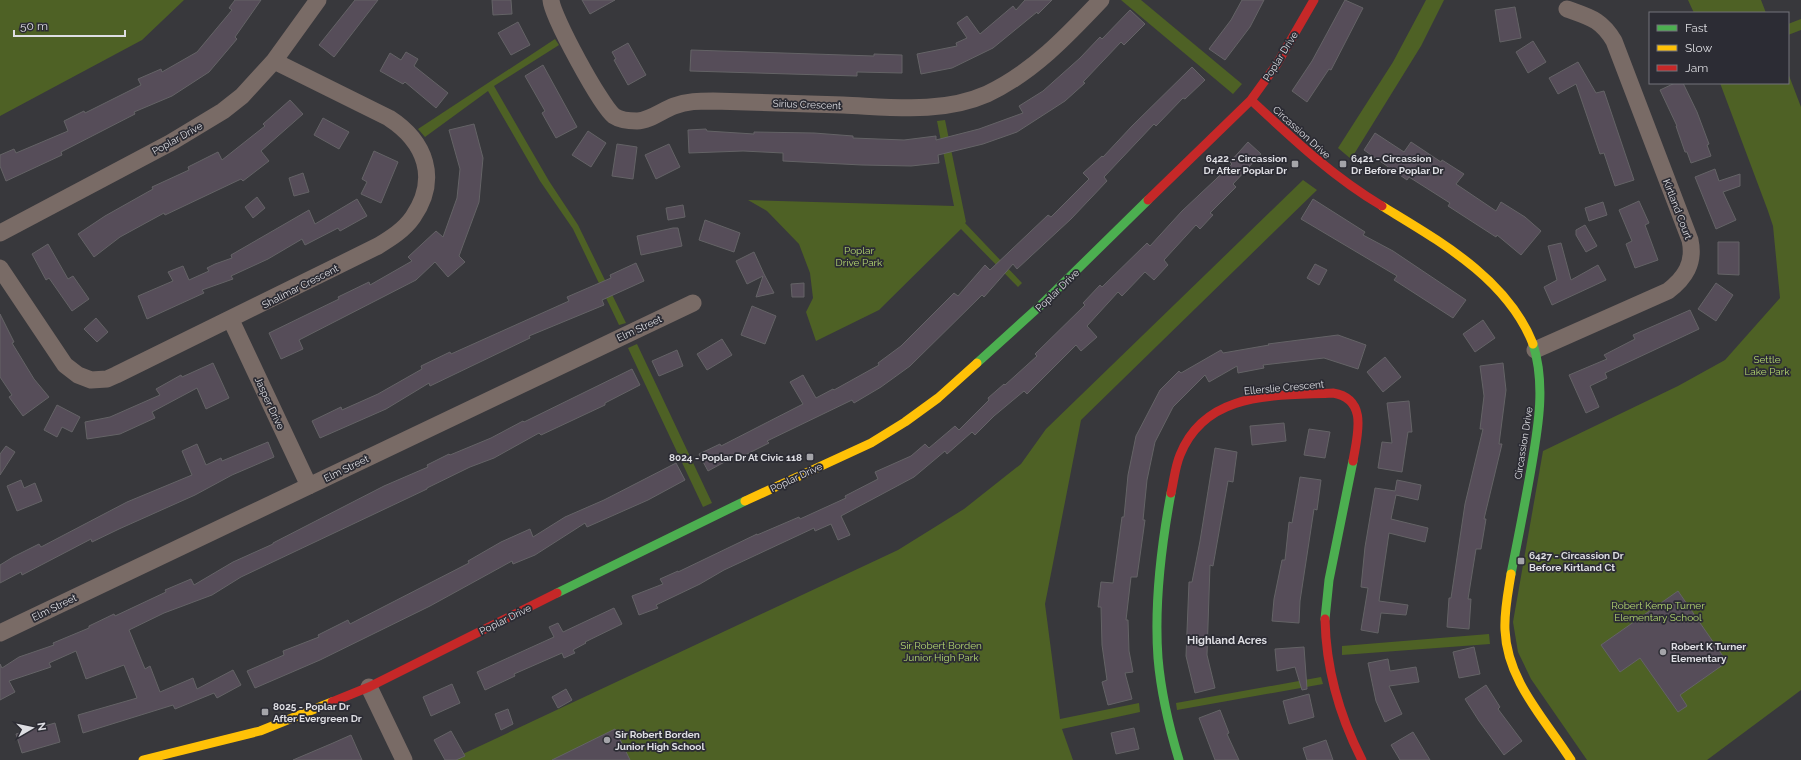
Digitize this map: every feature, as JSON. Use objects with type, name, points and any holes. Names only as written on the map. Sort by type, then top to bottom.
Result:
[{"type":"street","name":"Poplar Drive","points":[[0,233],[201,126],[242,96],[274,61],[318,0]]},
{"type":"street","name":"Sirius Crescent","points":[[552,0],[565,36],[604,105],[614,116],[624,120],[639,122],[674,106],[689,102],[713,100],[922,108],[968,101],[987,94],[1016,77],[1059,44],[1101,0]]},
{"type":"street","name":"Poplar Drive","points":[[143,760],[260,731],[369,687],[707,519],[871,443],[905,422],[938,398],[1041,306],[1251,100],[1290,42],[1314,0]]},
{"type":"street","name":"Kirtland Court","points":[[1535,350],[1668,291],[1678,283],[1686,273],[1692,255],[1690,240],[1614,41],[1607,30],[1596,19],[1567,9]]},
{"type":"street","name":"Shalimar Crescent","points":[[0,268],[60,359],[74,372],[91,380],[112,377],[231,320],[378,246],[397,234],[412,218],[421,203],[426,185],[426,170],[423,157],[415,140],[403,127],[347,96],[274,61]]},
{"type":"street","name":"Circassion Drive","points":[[1251,100],[1330,171],[1432,237],[1482,274],[1512,308],[1527,332],[1535,350],[1540,389],[1540,418],[1508,591],[1505,624],[1506,637],[1510,661],[1519,681],[1571,760]]},
{"type":"street","name":"Elm Street","points":[[0,633],[693,303]]},
{"type":"street","name":"Jasper Drive","points":[[231,320],[309,486]]},
{"type":"street","name":"Ellerslie Crescent","points":[[1179,760],[1165,709],[1157,636],[1162,551],[1169,505],[1180,453],[1189,436],[1201,422],[1216,411],[1230,405],[1255,399],[1333,393],[1342,395],[1352,403],[1359,415],[1360,424],[1327,590],[1326,637],[1336,698],[1346,728],[1362,760]]},
{"type":"street","points":[[369,687],[404,760]]},
{"type":"green space","points":[[0,0],[184,0],[142,40],[0,116]]},
{"type":"green space","points":[[1121,0],[1141,0],[1242,84],[1233,94]]},
{"type":"green space","points":[[1426,0],[1444,0],[1421,46],[1351,159],[1338,148],[1393,62]]},
{"type":"green space","points":[[1688,0],[1761,0],[1766,12],[1694,12]]},
{"type":"green space","points":[[1801,19],[1801,30],[1789,35],[1789,24]]},
{"type":"green space","points":[[555,39],[559,45],[494,86],[549,181],[578,225],[626,323],[619,325],[573,229],[540,181],[488,91],[425,137],[418,129]]},
{"type":"green space","name":"Robert Kemp Turner Elementary School","points":[[1789,76],[1801,107],[1801,690],[1707,760],[1587,760],[1531,679],[1518,652],[1513,622],[1543,451],[1678,386],[1725,360],[1780,298],[1773,226],[1720,84],[1789,84]]},
{"type":"green space","name":"Poplar Drive Park","points":[[945,120],[965,223],[1022,283],[1018,287],[961,229],[879,310],[816,341],[806,312],[813,298],[810,273],[799,244],[767,211],[748,200],[954,206],[937,121]]},
{"type":"green space","name":"Sir Robert Borden Junior High Park","points":[[1303,180],[1317,190],[1081,420],[1045,604],[1060,719],[1139,703],[1140,712],[1062,729],[1073,760],[450,760],[898,550],[964,509],[1021,464],[1046,429]]},
{"type":"green space","points":[[637,344],[712,503],[703,507],[628,348]]},
{"type":"green space","points":[[1489,634],[1490,644],[1342,655],[1342,646]]},
{"type":"green space","points":[[1321,677],[1323,684],[1177,710],[1176,703]]},
{"type":"building","points":[[235,0],[261,0],[235,37],[237,39],[209,72],[172,96],[134,112],[135,114],[61,152],[62,155],[6,181],[0,166],[0,155],[14,149],[16,153],[68,131],[64,121],[84,111],[85,113],[141,85],[138,79],[161,69],[162,72],[197,52],[232,10],[229,8]]},
{"type":"building","points":[[355,0],[378,0],[334,57],[319,45]]},
{"type":"building","points":[[492,0],[511,0],[512,14],[493,15]]},
{"type":"building","points":[[582,0],[615,0],[590,14]]},
{"type":"building","points":[[1025,0],[1052,0],[1038,14],[1037,12],[993,48],[952,68],[921,74],[917,54],[957,46],[956,43],[967,38],[957,23],[967,16],[980,34],[1013,6],[1016,10]]},
{"type":"building","points":[[1242,0],[1264,0],[1250,27],[1225,60],[1209,49],[1231,20]]},
{"type":"building","points":[[1345,0],[1363,8],[1331,70],[1329,69],[1307,102],[1292,91],[1312,61]]},
{"type":"building","points":[[1515,7],[1521,38],[1500,42],[1495,10]]},
{"type":"building","points":[[1130,10],[1145,24],[1124,45],[1121,42],[1083,82],[1085,83],[1065,101],[1017,132],[983,144],[938,155],[939,163],[911,166],[862,165],[783,161],[783,153],[743,151],[689,153],[688,130],[706,129],[707,131],[754,134],[754,132],[814,133],[853,136],[853,138],[904,140],[936,136],[936,140],[979,129],[1023,113],[1019,106],[1043,91],[1080,58],[1100,37],[1102,39]]},
{"type":"building","points":[[518,22],[530,45],[511,55],[498,33]]},
{"type":"building","points":[[1533,41],[1546,62],[1528,73],[1516,52]]},
{"type":"building","points":[[628,43],[646,75],[628,85],[614,60],[616,59],[612,52]]},
{"type":"building","points":[[691,50],[874,56],[874,54],[902,55],[902,73],[857,72],[857,76],[690,71]]},
{"type":"building","points":[[406,52],[418,59],[414,66],[448,93],[436,108],[405,82],[403,84],[380,71],[390,53],[401,60]]},
{"type":"building","points":[[1578,62],[1596,93],[1604,91],[1634,180],[1615,186],[1604,153],[1600,154],[1576,84],[1558,94],[1549,78]]},
{"type":"building","points":[[543,65],[577,127],[556,138],[542,113],[545,111],[525,76]]},
{"type":"building","points":[[1192,67],[1205,80],[1185,99],[1183,98],[1156,126],[1154,124],[1104,177],[1107,181],[1071,219],[1017,269],[1013,264],[984,297],[982,295],[910,366],[881,387],[854,403],[852,400],[767,441],[769,443],[743,456],[741,453],[708,471],[699,454],[720,444],[721,446],[803,404],[790,382],[803,375],[816,398],[833,389],[834,390],[879,365],[878,363],[901,346],[954,293],[958,296],[985,265],[990,270],[1048,215],[1051,217],[1089,179],[1083,173],[1102,156],[1103,157]]},
{"type":"building","points":[[1673,84],[1683,84],[1697,112],[1709,144],[1707,145],[1711,156],[1691,163],[1687,152],[1685,152],[1677,126],[1660,90]]},
{"type":"building","points":[[290,100],[303,114],[261,151],[269,161],[243,181],[241,179],[165,215],[164,213],[120,237],[94,257],[78,234],[105,216],[153,189],[152,187],[189,170],[188,167],[218,152],[222,160],[265,126],[263,124]]},
{"type":"building","points":[[323,118],[349,132],[339,149],[314,135]]},
{"type":"building","points":[[474,124],[483,158],[479,202],[459,256],[465,262],[448,277],[435,262],[416,280],[299,340],[303,349],[281,359],[269,333],[339,299],[338,297],[369,282],[370,285],[412,261],[408,257],[436,231],[443,237],[457,198],[460,169],[449,130]]},
{"type":"building","points":[[588,131],[606,143],[591,167],[572,155]]},
{"type":"building","points":[[1375,133],[1404,152],[1411,142],[1441,162],[1442,160],[1464,174],[1456,184],[1496,211],[1501,202],[1525,217],[1541,231],[1521,255],[1497,235],[1496,237],[1448,206],[1450,203],[1409,177],[1407,180],[1364,150]]},
{"type":"building","points":[[1248,142],[1261,154],[1233,184],[1236,187],[1210,213],[1213,215],[1200,229],[1196,225],[1164,260],[1168,265],[1154,280],[1145,272],[1122,296],[1118,292],[1087,326],[1097,337],[1081,351],[1076,345],[1027,394],[1024,391],[994,416],[975,435],[972,432],[947,454],[945,451],[914,477],[841,516],[850,535],[838,540],[831,524],[815,531],[814,528],[724,570],[700,584],[656,605],[658,608],[639,615],[632,596],[663,584],[660,579],[678,572],[757,534],[799,517],[800,519],[846,498],[845,496],[878,479],[875,472],[911,456],[925,444],[929,448],[955,426],[959,430],[989,400],[988,398],[1037,356],[1035,354],[1085,305],[1083,303],[1100,285],[1102,287],[1147,243],[1150,246],[1182,211],[1232,164],[1230,162]]},
{"type":"building","points":[[617,144],[637,147],[633,179],[612,176]]},
{"type":"building","points":[[669,144],[680,167],[656,179],[645,155]]},
{"type":"building","points":[[374,151],[398,162],[381,203],[361,194],[367,182],[362,179]]},
{"type":"building","points":[[1715,169],[1719,181],[1740,174],[1740,186],[1723,192],[1736,220],[1716,229],[1695,177]]},
{"type":"building","points":[[303,173],[309,192],[294,196],[289,178]]},
{"type":"building","points":[[257,197],[265,208],[253,218],[245,207]]},
{"type":"building","points":[[357,199],[367,216],[340,231],[338,228],[305,245],[302,239],[268,259],[231,276],[233,279],[202,290],[204,293],[147,319],[138,296],[173,281],[168,272],[183,266],[189,280],[209,271],[207,268],[232,258],[231,255],[309,210],[315,224]]},
{"type":"building","points":[[1313,199],[1365,232],[1363,235],[1393,251],[1466,300],[1453,318],[1394,280],[1397,276],[1301,219]]},
{"type":"building","points":[[1639,201],[1649,223],[1645,225],[1658,260],[1635,268],[1626,244],[1632,241],[1619,210]]},
{"type":"building","points":[[1603,202],[1607,215],[1589,221],[1585,208]]},
{"type":"building","points":[[683,205],[685,217],[668,220],[666,208]]},
{"type":"building","points":[[705,220],[740,233],[734,252],[699,240]]},
{"type":"building","points":[[1585,225],[1597,246],[1586,252],[1576,235],[1576,230]]},
{"type":"building","points":[[678,228],[682,246],[641,255],[637,236]]},
{"type":"building","points":[[1718,242],[1739,242],[1739,275],[1718,274]]},
{"type":"building","points":[[1561,243],[1571,280],[1598,265],[1606,280],[1552,305],[1544,287],[1557,280],[1548,246]]},
{"type":"building","points":[[48,244],[68,279],[73,276],[89,299],[72,311],[49,278],[46,280],[32,254]]},
{"type":"building","points":[[754,252],[774,293],[756,297],[763,276],[747,284],[736,261]]},
{"type":"building","points":[[636,263],[644,281],[602,300],[604,305],[529,336],[530,338],[430,386],[429,383],[386,409],[320,438],[312,421],[341,407],[342,410],[378,394],[422,369],[421,366],[450,352],[451,354],[569,301],[567,297],[611,278],[610,275]]},
{"type":"building","points":[[1315,264],[1327,270],[1319,285],[1307,278]]},
{"type":"building","points":[[804,283],[804,297],[792,297],[791,284]]},
{"type":"building","points":[[1716,283],[1733,295],[1716,321],[1698,309]]},
{"type":"building","points":[[752,306],[776,316],[765,344],[741,335]]},
{"type":"building","points":[[1690,310],[1699,329],[1605,373],[1607,378],[1590,386],[1599,407],[1586,413],[1569,375],[1607,359],[1604,355],[1635,339],[1633,335]]},
{"type":"building","points":[[0,314],[14,342],[12,343],[34,379],[49,397],[23,416],[9,397],[12,395],[0,377]]},
{"type":"building","points":[[96,318],[108,332],[97,342],[84,329]]},
{"type":"building","points":[[1483,320],[1495,338],[1475,352],[1463,334]]},
{"type":"building","points":[[1338,335],[1366,345],[1358,369],[1324,358],[1263,365],[1264,368],[1238,373],[1237,366],[1209,382],[1205,375],[1173,407],[1155,442],[1147,480],[1143,520],[1145,520],[1137,577],[1131,577],[1126,620],[1128,620],[1129,651],[1133,672],[1125,673],[1132,699],[1108,705],[1102,682],[1107,680],[1102,645],[1101,607],[1098,607],[1101,582],[1113,583],[1122,517],[1124,517],[1128,475],[1136,436],[1160,390],[1179,371],[1181,373],[1221,350],[1223,353],[1269,345],[1268,344]]},
{"type":"building","points":[[722,339],[732,355],[707,370],[697,354]]},
{"type":"building","points":[[677,350],[683,366],[659,376],[652,361]]},
{"type":"building","points":[[1385,357],[1401,377],[1383,392],[1367,372]]},
{"type":"building","points":[[213,363],[229,398],[206,409],[197,388],[152,412],[155,418],[120,434],[87,439],[85,422],[110,417],[160,395],[156,389],[181,375],[182,377]]},
{"type":"building","points":[[1503,363],[1506,390],[1499,444],[1502,444],[1484,519],[1486,519],[1481,549],[1476,549],[1468,599],[1471,599],[1469,629],[1447,627],[1449,598],[1451,598],[1465,504],[1483,429],[1480,429],[1484,396],[1480,366]]},
{"type":"building","points":[[632,369],[640,385],[605,403],[605,405],[541,435],[539,433],[494,458],[470,467],[427,489],[241,577],[212,595],[164,613],[129,630],[145,669],[150,666],[160,692],[193,678],[197,689],[233,670],[241,685],[217,698],[214,693],[175,709],[173,705],[83,733],[78,715],[137,698],[124,665],[86,679],[76,651],[49,663],[51,667],[9,681],[15,692],[0,700],[0,664],[2,668],[19,657],[54,645],[53,643],[89,628],[89,626],[114,614],[115,616],[166,592],[165,590],[191,579],[194,585],[233,562],[273,544],[384,486],[428,467],[427,465],[449,454],[450,455],[491,438],[523,421],[524,422]]},
{"type":"building","points":[[1409,401],[1412,432],[1408,432],[1402,472],[1378,468],[1382,442],[1392,443],[1387,403]]},
{"type":"building","points":[[57,405],[80,417],[72,432],[62,427],[57,437],[44,430]]},
{"type":"building","points":[[1284,423],[1286,441],[1252,445],[1250,426]]},
{"type":"building","points":[[1309,429],[1330,432],[1325,458],[1304,455]]},
{"type":"building","points":[[268,442],[274,457],[232,475],[195,495],[92,542],[91,539],[22,575],[21,572],[0,583],[0,565],[13,557],[39,544],[41,547],[127,502],[192,475],[182,451],[197,444],[206,465],[221,458],[222,461]]},
{"type":"building","points":[[6,446],[15,452],[0,475],[0,454]]},
{"type":"building","points":[[1215,448],[1237,452],[1233,482],[1228,481],[1213,566],[1210,565],[1207,655],[1215,688],[1195,693],[1186,656],[1189,582],[1192,582],[1200,541]]},
{"type":"building","points":[[676,463],[685,480],[648,500],[587,527],[585,523],[535,555],[513,564],[512,561],[430,606],[320,660],[255,688],[247,671],[284,655],[283,651],[319,637],[318,635],[348,620],[350,624],[469,563],[468,561],[501,542],[530,529],[533,537],[565,517],[604,500]]},
{"type":"building","points":[[1300,477],[1321,480],[1317,510],[1314,509],[1300,601],[1299,623],[1272,621],[1274,599],[1282,560],[1285,560],[1289,522],[1292,523]]},
{"type":"building","points":[[21,480],[24,488],[35,483],[42,501],[17,511],[7,486]]},
{"type":"building","points":[[1397,480],[1421,485],[1418,500],[1396,495],[1391,519],[1428,528],[1425,542],[1389,533],[1379,601],[1408,605],[1406,615],[1381,613],[1378,633],[1361,630],[1368,588],[1361,587],[1365,547],[1375,488],[1395,491]]},
{"type":"building","name":"Robert K Turner Elementary","points":[[1678,591],[1727,662],[1680,695],[1687,706],[1678,712],[1640,658],[1620,672],[1601,645]]},
{"type":"building","points":[[614,608],[622,624],[585,642],[586,643],[573,650],[575,653],[564,658],[562,653],[514,674],[515,676],[485,690],[477,672],[554,637],[549,627],[558,623],[563,632]]},
{"type":"building","points":[[1304,647],[1307,689],[1302,690],[1295,667],[1277,671],[1275,649]]},
{"type":"building","points":[[1474,647],[1480,674],[1459,678],[1453,652]]},
{"type":"building","points":[[1388,659],[1390,671],[1416,667],[1419,682],[1389,686],[1402,714],[1385,722],[1376,701],[1368,663]]},
{"type":"building","points":[[452,684],[460,703],[431,716],[423,697]]},
{"type":"building","points":[[1486,685],[1500,707],[1498,709],[1522,741],[1504,755],[1465,699]]},
{"type":"building","points":[[566,689],[572,700],[558,708],[552,697]]},
{"type":"building","points":[[1309,694],[1314,717],[1289,724],[1283,701]]},
{"type":"building","points":[[508,709],[513,724],[501,730],[495,714]]},
{"type":"building","points":[[1220,710],[1229,733],[1227,734],[1239,760],[1215,760],[1199,718]]},
{"type":"building","points":[[55,723],[60,742],[22,753],[16,734]]},
{"type":"building","points":[[1134,728],[1139,749],[1116,754],[1111,733]]},
{"type":"building","name":"Sir Robert Borden Junior High School","points":[[615,729],[630,760],[552,760]]},
{"type":"building","points":[[451,731],[465,756],[456,760],[445,760],[434,740]]},
{"type":"building","points":[[1413,732],[1430,760],[1400,760],[1391,745]]},
{"type":"building","points":[[351,735],[362,760],[293,760],[333,743]]},
{"type":"building","points":[[1326,740],[1333,760],[1307,760],[1303,748]]},
{"type":"traffic: fast","points":[[977,363],[1041,305],[1148,200]]},
{"type":"traffic: fast","points":[[1511,574],[1529,482],[1540,406],[1539,375],[1533,344]]},
{"type":"traffic: fast","points":[[1325,619],[1329,580],[1353,461]]},
{"type":"traffic: fast","points":[[1171,493],[1159,575],[1157,637],[1159,671],[1163,697],[1179,760]]},
{"type":"traffic: fast","points":[[557,593],[745,501]]},
{"type":"traffic: slow","points":[[1382,206],[1448,248],[1469,263],[1489,281],[1506,300],[1521,321],[1533,344]]},
{"type":"traffic: slow","points":[[745,501],[871,443],[905,422],[938,398],[977,363]]},
{"type":"traffic: slow","points":[[1511,574],[1506,602],[1505,630],[1507,649],[1512,666],[1529,699],[1571,760]]},
{"type":"traffic: slow","points":[[143,760],[260,731],[332,702]]},
{"type":"traffic: jam","points":[[1148,200],[1251,100],[1277,64],[1314,0]]},
{"type":"traffic: jam","points":[[1251,100],[1330,170],[1364,195],[1382,206]]},
{"type":"traffic: jam","points":[[1171,493],[1180,455],[1192,434],[1207,418],[1225,408],[1245,401],[1266,397],[1333,393],[1344,397],[1352,403],[1358,420],[1357,441],[1353,461]]},
{"type":"traffic: jam","points":[[332,702],[369,687],[557,593]]},
{"type":"traffic: jam","points":[[1325,619],[1328,656],[1335,691],[1340,709],[1362,760]]},
{"type":"place","name":"6422 - Circassion Dr After Poplar Dr","points":[[1295,164]]},
{"type":"place","name":"6421 - Circassion Dr Before Poplar Dr","points":[[1343,164]]},
{"type":"place","name":"8024 - Poplar Dr At Civic 118","points":[[810,457]]},
{"type":"place","name":"6427 - Circassion Dr Before Kirtland Ct","points":[[1521,561]]},
{"type":"place","name":"Robert K Turner Elementary","points":[[1663,652]]},
{"type":"place","name":"8025 - Poplar Dr After Evergreen Dr","points":[[265,712]]},
{"type":"place","name":"Sir Robert Borden Junior High School","points":[[607,740]]},
{"type":"district","name":"Highland Acres","points":[[1227,640]]},
{"type":"park label","name":"Settle Lake Park","points":[[1767,364]]}]
